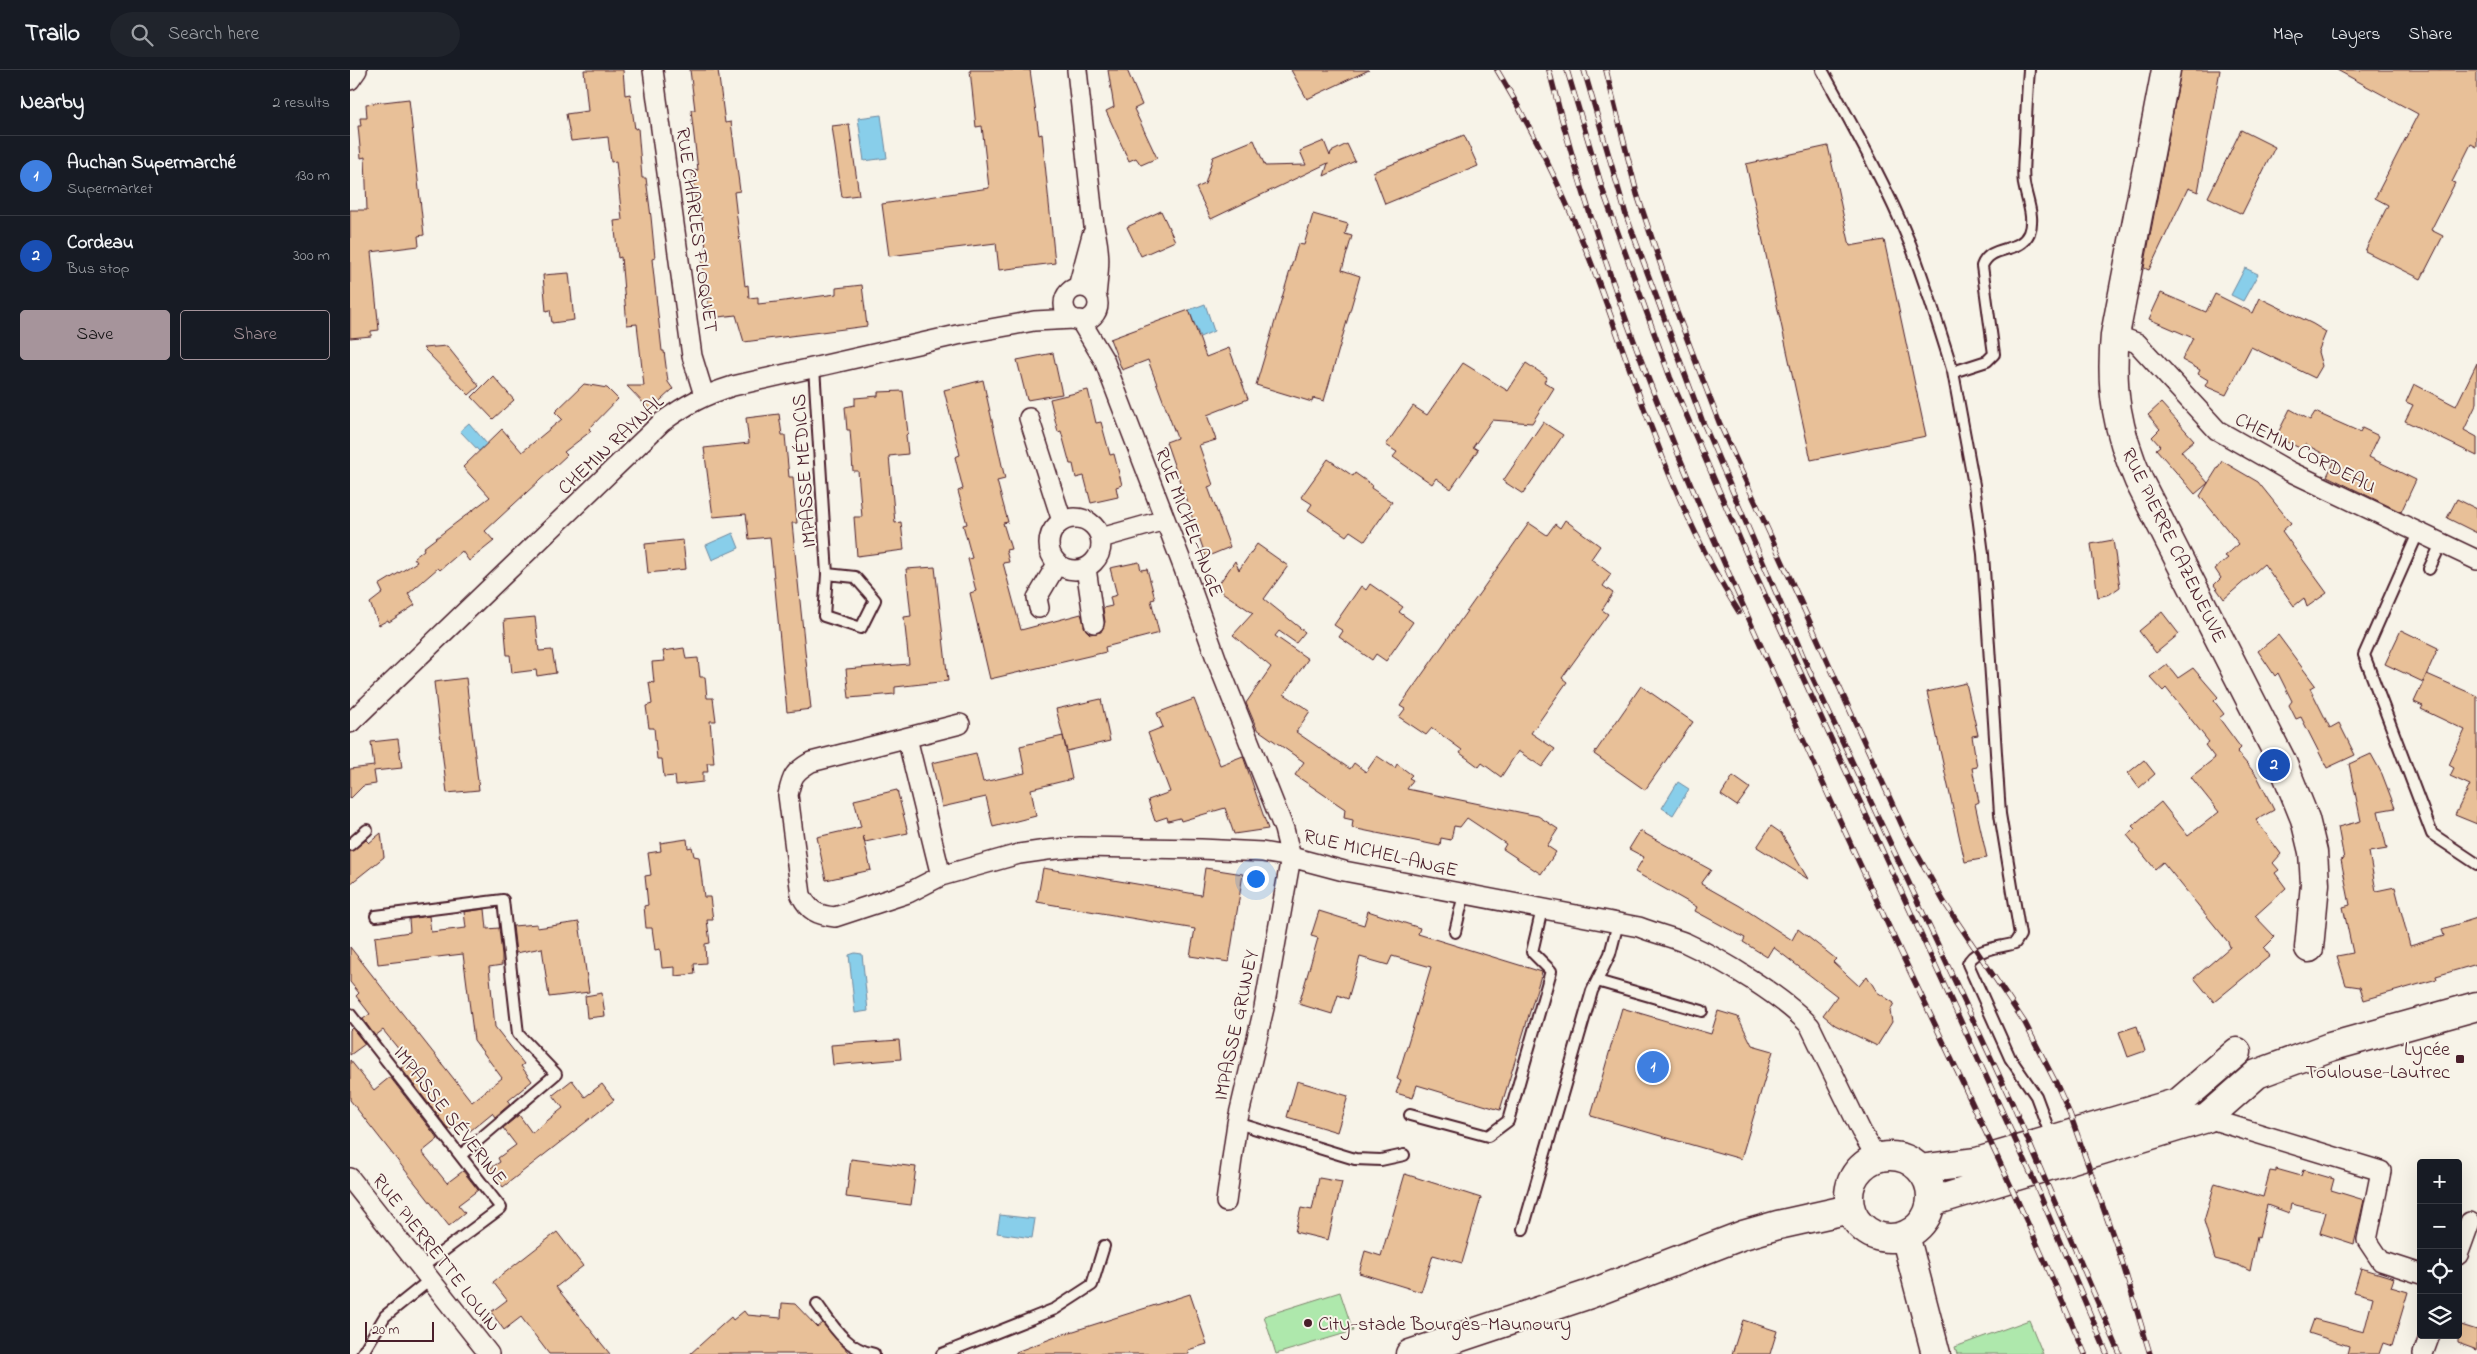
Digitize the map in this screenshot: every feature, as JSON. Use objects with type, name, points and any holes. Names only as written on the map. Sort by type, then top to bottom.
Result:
[{"type":"street","points":[[350,80],[358,70]]},
{"type":"street","name":"RUE CHARLES FLOQUET","points":[[653,70],[692,356],[704,395]]},
{"type":"street","name":"RUE MICHEL-ANGE","points":[[1077,70],[1094,226],[1100,251],[1097,302],[1104,360]]},
{"type":"street","name":"RUE PIERRE CAZENEUVE","points":[[2166,70],[2115,335],[2112,370],[2115,405],[2128,456],[2282,762],[2305,819],[2313,852],[2315,884],[2309,948]]},
{"type":"street","name":"RUE MICHEL-ANGE","points":[[1094,226],[1087,260],[1071,292],[1066,312],[1077,320],[1104,360],[1217,661],[1284,829],[1291,858],[1464,894],[1638,927],[1686,943],[1743,975],[1801,1016],[1819,1042],[1861,1131],[1877,1158]]},
{"type":"street","points":[[1071,292],[1088,289],[1097,302],[1091,317],[1077,320]]},
{"type":"street","name":"CHEMIN RAYNAL","points":[[1034,321],[1071,292]]},
{"type":"street","name":"CHEMIN RAYNAL","points":[[350,723],[662,422],[704,395],[814,367],[957,336],[1034,321],[1077,320]]},
{"type":"street","name":"CHEMIN CORDEAU","points":[[2115,335],[2137,343],[2217,430],[2289,471],[2477,560]]},
{"type":"street","points":[[1029,418],[1062,521]]},
{"type":"street","points":[[1071,518],[1081,518],[1090,522],[1097,529],[1101,538],[1097,559],[1086,568],[1071,570],[1057,564],[1049,550],[1048,541],[1055,526],[1071,518]]},
{"type":"street","points":[[1101,538],[1165,520]]},
{"type":"street","points":[[1039,608],[1038,598],[1057,564]]},
{"type":"street","points":[[1086,568],[1094,624]]},
{"type":"street","points":[[960,724],[811,762],[796,770],[790,782],[788,795],[801,895],[808,909],[823,916],[835,917],[908,893],[941,876],[1019,854],[1080,847],[1262,852],[1291,858]]},
{"type":"street","points":[[907,738],[941,876]]},
{"type":"street","name":"IMPASSE GRUNEY","points":[[1226,1202],[1237,1123],[1264,1008],[1291,858]]},
{"type":"street","points":[[1931,1202],[2207,1118],[2257,1074],[2330,1047],[2477,1006]]},
{"type":"street","points":[[1920,1169],[1977,1162],[2179,1102],[2237,1052]]},
{"type":"street","points":[[2207,1118],[2381,1171],[2367,1240],[2381,1261],[2417,1273]]},
{"type":"street","points":[[1901,1157],[1920,1169],[1929,1185],[1931,1202],[1923,1222],[1905,1235],[1894,1238],[1872,1235],[1855,1220],[1850,1209],[1848,1196],[1854,1178],[1866,1164],[1877,1158],[1901,1157]]},
{"type":"street","name":"RUE PIERRETTE LOUIN","points":[[350,1178],[427,1273],[489,1354]]},
{"type":"street","points":[[1410,1354],[1590,1294],[1743,1236],[1778,1225],[1850,1209]]},
{"type":"street","points":[[2460,1249],[2470,1222]]},
{"type":"street","points":[[1905,1235],[1936,1354]]},
{"type":"street","points":[[2423,1354],[2429,1339]]},
{"type":"lane","points":[[1822,70],[1868,152],[1910,245],[1929,295],[1953,372],[1974,485],[1983,554],[2000,814],[2020,935],[2014,943],[1978,954],[1968,964],[2010,1058],[2036,1096],[2052,1140]]},
{"type":"lane","points":[[1953,372],[1987,361],[1994,354],[1982,266],[1988,256],[1994,252],[2018,246],[2028,235],[2032,217],[2023,178],[2029,70]]},
{"type":"lane","name":"IMPASSE MÉDICIS","points":[[814,367],[827,574],[824,616],[862,628],[875,600],[855,577],[827,574]]},
{"type":"lane","points":[[2418,533],[2364,655],[2432,834],[2477,864]]},
{"type":"lane","points":[[2429,569],[2441,544]]},
{"type":"lane","points":[[350,845],[367,830]]},
{"type":"lane","points":[[1455,932],[1464,894]]},
{"type":"lane","points":[[376,916],[503,900],[518,1034],[556,1074],[461,1155]]},
{"type":"lane","points":[[1410,1115],[1488,1136],[1508,1121],[1551,971],[1532,952],[1542,908]]},
{"type":"lane","points":[[1523,1229],[1582,1025],[1597,981],[1610,954],[1618,923]]},
{"type":"lane","points":[[1597,981],[1702,1011]]},
{"type":"lane","name":"IMPASSE SÉVERINE","points":[[350,1014],[501,1208],[427,1273]]},
{"type":"lane","points":[[1237,1123],[1355,1159],[1381,1160],[1404,1155]]},
{"type":"lane","points":[[942,1354],[1055,1309],[1092,1285],[1104,1246]]},
{"type":"lane","points":[[362,1354],[385,1316],[427,1273]]},
{"type":"lane","points":[[816,1304],[847,1343],[865,1352],[874,1354]]},
{"type":"green space","name":"City-stade Bourgès-Maunoury","points":[[1340,1292],[1353,1331],[1276,1354],[1264,1316]]},
{"type":"green space","points":[[2029,1320],[2043,1354],[1957,1354],[1955,1347]]},
{"type":"water","points":[[881,115],[887,158],[864,161],[858,118]]},
{"type":"water","points":[[2245,268],[2258,274],[2243,301],[2231,295]]},
{"type":"water","points":[[1205,304],[1214,331],[1200,337],[1189,310]]},
{"type":"water","points":[[469,423],[487,444],[487,447],[479,451],[460,431]]},
{"type":"water","points":[[733,533],[739,548],[712,560],[706,545]]},
{"type":"water","points":[[1678,782],[1689,789],[1673,815],[1662,808]]},
{"type":"water","points":[[855,953],[862,954],[868,1011],[855,1013],[849,955]]},
{"type":"water","points":[[1000,1215],[1035,1219],[1032,1238],[997,1233]]},
{"type":"building","points":[[584,70],[623,70],[625,95],[630,94],[635,129],[638,128],[642,178],[646,178],[651,217],[655,258],[652,259],[662,351],[664,351],[668,382],[673,389],[650,410],[627,386],[644,386],[637,324],[627,325],[621,257],[618,258],[614,221],[622,220],[616,161],[611,162],[608,137],[571,141],[566,114],[588,111]]},
{"type":"building","points":[[690,70],[718,70],[725,123],[731,122],[740,191],[734,192],[745,286],[748,285],[749,298],[758,297],[758,304],[777,302],[836,294],[836,288],[862,285],[867,326],[744,342],[736,315],[710,318],[702,258],[707,258],[704,230],[701,213],[697,214],[692,171],[698,170],[691,110],[695,110]]},
{"type":"building","points":[[970,70],[1030,70],[1039,135],[1042,134],[1055,263],[999,270],[996,243],[889,256],[882,204],[989,188],[982,126],[976,127]]},
{"type":"building","points":[[1108,70],[1127,70],[1142,105],[1134,109],[1157,158],[1141,165],[1136,158],[1129,161],[1106,111],[1114,107]]},
{"type":"building","points":[[1291,70],[1369,70],[1307,99]]},
{"type":"building","points":[[2181,70],[2220,70],[2198,192],[2188,188],[2149,270],[2144,268]]},
{"type":"building","points":[[2337,70],[2477,70],[2477,147],[2471,144],[2452,182],[2455,183],[2431,230],[2443,236],[2421,279],[2365,251],[2388,205],[2375,198],[2418,114]]},
{"type":"building","points":[[409,99],[424,235],[418,236],[419,246],[371,252],[379,330],[371,331],[371,336],[350,338],[350,210],[367,210],[365,157],[361,158],[358,126],[361,126],[360,118],[367,118],[366,104]]},
{"type":"building","points":[[849,124],[859,195],[842,197],[832,126]]},
{"type":"building","points":[[2241,130],[2275,147],[2242,214],[2208,197]]},
{"type":"building","points":[[1464,135],[1478,166],[1385,204],[1373,172]]},
{"type":"building","points":[[1254,140],[1265,166],[1306,165],[1300,151],[1324,141],[1330,156],[1331,152],[1347,144],[1355,161],[1324,176],[1328,163],[1211,219],[1196,188],[1205,184],[1213,157]]},
{"type":"building","points":[[1828,146],[1850,246],[1884,240],[1926,436],[1811,460],[1746,164]]},
{"type":"building","points":[[1161,211],[1175,241],[1141,256],[1127,227]]},
{"type":"building","points":[[1313,214],[1348,224],[1345,234],[1352,236],[1342,270],[1360,276],[1324,401],[1313,398],[1312,402],[1256,385],[1298,244],[1304,245]]},
{"type":"building","points":[[569,273],[574,320],[552,323],[550,310],[546,311],[543,275]]},
{"type":"building","points":[[2161,293],[2206,312],[2215,294],[2253,313],[2260,298],[2326,332],[2318,352],[2322,366],[2315,378],[2251,347],[2226,395],[2205,386],[2208,380],[2198,374],[2200,370],[2182,360],[2193,338],[2149,319]]},
{"type":"building","points":[[1189,310],[1206,357],[1229,348],[1248,399],[1207,415],[1216,440],[1199,445],[1213,485],[1208,487],[1230,547],[1206,557],[1166,442],[1177,438],[1148,360],[1122,370],[1110,339]]},
{"type":"building","points":[[447,346],[479,386],[469,395],[423,348]]},
{"type":"building","points":[[1053,353],[1062,394],[1027,400],[1017,360]]},
{"type":"building","points":[[1463,363],[1508,391],[1526,363],[1547,377],[1544,382],[1554,388],[1532,423],[1492,420],[1473,447],[1478,450],[1451,489],[1436,478],[1432,484],[1393,457],[1397,452],[1386,445],[1413,406],[1427,415]]},
{"type":"building","points":[[2477,363],[2477,403],[2464,430],[2477,437],[2477,456],[2405,421],[2413,405],[2406,402],[2414,384],[2456,406]]},
{"type":"building","points":[[493,376],[514,400],[493,419],[472,397]]},
{"type":"building","points":[[983,380],[1005,479],[997,481],[1008,522],[1003,523],[1011,549],[1006,550],[1009,562],[1003,563],[1021,630],[1081,614],[1086,630],[1090,634],[1101,632],[1105,622],[1103,608],[1112,606],[1110,597],[1117,595],[1110,568],[1139,562],[1141,570],[1147,569],[1155,599],[1151,600],[1159,633],[1105,647],[1106,652],[990,679],[970,593],[976,591],[968,559],[972,558],[963,525],[967,524],[958,491],[963,489],[955,457],[960,455],[944,390]]},
{"type":"building","points":[[584,384],[607,388],[618,399],[589,429],[591,431],[564,452],[567,455],[485,531],[494,541],[469,561],[462,551],[440,570],[438,568],[408,594],[415,605],[389,622],[388,620],[379,625],[370,603],[383,593],[379,585],[417,562],[414,558],[424,550],[423,548],[490,497],[463,467],[502,429],[522,452],[562,419],[555,412]]},
{"type":"building","points":[[1088,390],[1096,423],[1101,422],[1110,455],[1114,454],[1122,485],[1116,487],[1118,497],[1091,503],[1084,476],[1076,478],[1073,464],[1070,464],[1061,431],[1058,432],[1050,399]]},
{"type":"building","points":[[903,391],[908,433],[906,435],[908,454],[889,456],[895,523],[901,522],[904,550],[857,556],[854,517],[862,517],[858,471],[853,471],[850,430],[847,430],[845,407],[855,405],[855,398],[878,396],[878,392]]},
{"type":"building","points":[[2161,403],[2194,440],[2181,451],[2208,483],[2195,494],[2156,449],[2160,446],[2152,437],[2160,429],[2148,415]]},
{"type":"building","points":[[2290,409],[2310,420],[2315,412],[2360,432],[2362,428],[2379,436],[2369,457],[2416,480],[2401,512],[2327,476],[2335,460],[2305,444],[2302,449],[2276,437]]},
{"type":"building","points":[[779,414],[782,435],[785,435],[789,477],[793,477],[797,523],[792,523],[811,709],[787,712],[770,537],[749,539],[746,514],[713,517],[704,448],[749,443],[746,418]]},
{"type":"building","points":[[1543,422],[1563,435],[1523,494],[1503,481]]},
{"type":"building","points":[[1328,459],[1353,476],[1355,473],[1372,485],[1371,488],[1392,502],[1365,541],[1350,531],[1346,536],[1308,510],[1312,504],[1301,497]]},
{"type":"building","points":[[2222,461],[2258,482],[2291,523],[2282,531],[2327,593],[2307,607],[2304,598],[2294,606],[2264,564],[2224,599],[2214,585],[2221,578],[2215,569],[2228,558],[2225,556],[2239,544],[2200,496]]},
{"type":"building","points":[[2457,499],[2477,509],[2477,533],[2447,518]]},
{"type":"building","points":[[1565,520],[1600,546],[1591,559],[1611,574],[1603,586],[1613,593],[1602,610],[1608,614],[1562,678],[1567,682],[1531,733],[1555,749],[1542,767],[1518,751],[1501,777],[1482,763],[1479,767],[1460,753],[1462,750],[1432,728],[1426,735],[1399,717],[1405,709],[1400,706],[1529,523],[1547,535],[1555,524],[1560,528]]},
{"type":"building","points":[[683,540],[686,569],[648,573],[645,544]]},
{"type":"building","points":[[2113,540],[2120,587],[2110,594],[2098,597],[2091,544]]},
{"type":"building","points":[[1257,544],[1288,566],[1264,599],[1305,632],[1296,643],[1279,631],[1275,636],[1308,659],[1284,694],[1310,711],[1296,732],[1350,769],[1354,763],[1366,772],[1377,756],[1395,768],[1397,764],[1412,775],[1409,778],[1413,780],[1407,789],[1538,816],[1558,829],[1547,846],[1556,852],[1541,874],[1503,849],[1506,844],[1467,818],[1460,827],[1454,826],[1451,840],[1441,838],[1440,846],[1352,828],[1353,820],[1344,818],[1345,809],[1295,775],[1304,762],[1257,729],[1246,703],[1271,667],[1233,635],[1253,613],[1216,588],[1235,561],[1239,570]]},
{"type":"building","points":[[935,567],[948,681],[895,687],[895,694],[849,698],[846,669],[909,664],[904,617],[911,616],[906,569]]},
{"type":"building","points":[[1370,584],[1403,607],[1399,612],[1413,622],[1386,661],[1376,654],[1372,660],[1339,637],[1343,631],[1334,625],[1361,586],[1366,590]]},
{"type":"building","points":[[2162,612],[2179,634],[2156,653],[2139,631]]},
{"type":"building","points":[[535,617],[539,651],[552,650],[556,673],[537,676],[536,670],[512,673],[510,655],[507,655],[504,620]]},
{"type":"building","points":[[2401,630],[2438,648],[2423,682],[2385,664]]},
{"type":"building","points":[[2278,635],[2315,685],[2310,688],[2330,728],[2339,723],[2355,755],[2327,768],[2301,717],[2296,719],[2289,705],[2292,701],[2278,673],[2275,676],[2258,651]]},
{"type":"building","points":[[684,648],[686,659],[698,658],[700,677],[705,677],[707,698],[713,698],[716,721],[710,721],[714,763],[707,763],[708,772],[703,772],[703,782],[676,785],[675,776],[664,777],[662,759],[657,759],[654,728],[649,728],[646,706],[652,704],[649,682],[654,683],[652,662],[665,661],[663,651]]},
{"type":"building","points":[[2167,664],[2178,678],[2193,668],[2218,697],[2214,701],[2224,714],[2219,718],[2241,748],[2237,752],[2257,776],[2274,810],[2256,820],[2281,854],[2273,863],[2279,870],[2275,873],[2286,888],[2255,916],[2275,937],[2264,948],[2270,956],[2214,1002],[2194,978],[2230,947],[2228,942],[2163,862],[2155,869],[2127,835],[2135,829],[2132,826],[2161,802],[2188,836],[2219,812],[2191,777],[2215,758],[2205,745],[2209,742],[2166,688],[2163,691],[2150,677]]},
{"type":"building","points":[[2427,674],[2477,696],[2477,824],[2455,815],[2470,785],[2450,776],[2454,768],[2449,765],[2465,730],[2421,709],[2423,706],[2414,702]]},
{"type":"building","points":[[466,678],[479,790],[447,793],[434,682]]},
{"type":"building","points":[[1966,683],[1978,735],[1972,736],[1977,767],[1972,768],[1979,802],[1975,804],[1987,858],[1965,862],[1927,692]]},
{"type":"building","points":[[1641,686],[1693,722],[1645,790],[1594,754]]},
{"type":"building","points":[[1101,699],[1110,741],[1067,751],[1056,709]]},
{"type":"building","points":[[1194,699],[1220,765],[1243,756],[1268,829],[1234,834],[1225,808],[1181,821],[1180,818],[1168,821],[1167,817],[1155,821],[1148,800],[1170,792],[1148,733],[1163,727],[1157,713]]},
{"type":"building","points":[[1063,736],[1072,779],[1031,789],[1036,816],[993,827],[986,797],[942,807],[932,763],[976,753],[983,782],[1025,773],[1020,746]]},
{"type":"building","points":[[398,739],[402,768],[374,771],[376,784],[363,786],[350,799],[350,769],[374,766],[371,742]]},
{"type":"building","points":[[2371,754],[2382,774],[2395,808],[2378,811],[2387,849],[2369,852],[2376,891],[2395,887],[2410,946],[2444,936],[2442,929],[2477,918],[2477,964],[2436,976],[2437,979],[2364,1000],[2360,987],[2346,985],[2337,956],[2353,953],[2343,907],[2350,905],[2341,860],[2344,859],[2338,827],[2361,821],[2349,764]]},
{"type":"building","points":[[2144,760],[2155,774],[2139,788],[2128,773]]},
{"type":"building","points":[[1733,776],[1750,788],[1737,806],[1721,795]]},
{"type":"building","points":[[897,790],[908,833],[865,842],[863,836],[871,870],[826,880],[817,837],[861,827],[854,800]]},
{"type":"building","points":[[1771,826],[1781,833],[1808,879],[1757,847]]},
{"type":"building","points":[[1640,831],[1711,870],[1701,884],[1740,906],[1792,940],[1798,929],[1836,959],[1833,962],[1859,986],[1867,976],[1877,992],[1894,1003],[1890,1011],[1892,1022],[1877,1046],[1835,1025],[1823,1015],[1837,996],[1773,947],[1767,957],[1743,942],[1745,938],[1695,911],[1697,907],[1635,872],[1644,857],[1629,849]]},
{"type":"building","points":[[381,833],[384,857],[350,884],[350,852],[366,840],[369,843]]},
{"type":"building","points":[[687,839],[688,848],[692,847],[694,856],[699,857],[704,897],[710,897],[713,920],[707,920],[710,943],[705,944],[706,963],[694,964],[695,974],[675,976],[675,967],[662,968],[660,949],[655,950],[652,928],[646,928],[644,906],[648,905],[645,876],[651,875],[648,853],[661,851],[660,843]]},
{"type":"building","points":[[1043,868],[1201,895],[1205,868],[1243,874],[1229,962],[1190,956],[1195,929],[1037,902]]},
{"type":"building","points":[[485,909],[487,929],[499,928],[502,955],[502,965],[489,967],[495,1027],[524,1064],[521,1066],[532,1081],[508,1101],[510,1104],[495,1117],[492,1113],[470,1131],[460,1122],[449,1130],[401,1068],[409,1062],[383,1030],[375,1036],[363,1019],[370,1014],[356,996],[359,993],[350,982],[350,947],[472,1102],[502,1078],[474,1040],[463,954],[378,964],[375,937],[410,932],[409,919],[429,916],[431,932],[466,928],[464,912]]},
{"type":"building","points":[[1319,911],[1364,925],[1368,911],[1420,928],[1418,934],[1542,972],[1500,1110],[1417,1085],[1413,1098],[1396,1093],[1401,1080],[1397,1079],[1431,967],[1392,956],[1388,965],[1360,957],[1348,999],[1338,995],[1332,1014],[1299,1004],[1318,938],[1311,936]]},
{"type":"building","points":[[579,922],[589,992],[549,997],[542,948],[516,953],[513,926],[537,924],[537,928]]},
{"type":"building","points":[[602,993],[605,1016],[587,1018],[585,996]]},
{"type":"building","points":[[1622,1008],[1711,1034],[1718,1011],[1738,1017],[1752,1045],[1773,1051],[1741,1159],[1591,1116]]},
{"type":"building","points":[[2137,1026],[2145,1051],[2128,1057],[2119,1032]]},
{"type":"building","points":[[352,1028],[365,1044],[350,1055],[350,1030]]},
{"type":"building","points":[[899,1040],[901,1059],[833,1065],[831,1045]]},
{"type":"building","points":[[350,1060],[374,1090],[390,1077],[438,1139],[422,1152],[447,1183],[463,1171],[478,1190],[458,1205],[465,1213],[449,1226],[350,1100]]},
{"type":"building","points":[[572,1080],[585,1097],[602,1084],[614,1100],[503,1187],[489,1169],[500,1162],[498,1158],[516,1145],[503,1128],[519,1115],[532,1133],[563,1108],[553,1095]]},
{"type":"building","points":[[1297,1081],[1348,1096],[1337,1132],[1287,1117]]},
{"type":"building","points":[[851,1159],[916,1167],[911,1205],[846,1197]]},
{"type":"building","points":[[2276,1169],[2301,1176],[2303,1170],[2334,1179],[2331,1190],[2364,1200],[2354,1244],[2320,1233],[2326,1212],[2291,1204],[2289,1213],[2267,1205],[2259,1238],[2257,1237],[2250,1271],[2238,1265],[2215,1259],[2204,1221],[2215,1183],[2263,1197],[2270,1171],[2276,1172]]},
{"type":"building","points":[[1405,1174],[1481,1198],[1462,1263],[1433,1255],[1421,1292],[1359,1273],[1365,1251],[1381,1256]]},
{"type":"building","points":[[1319,1178],[1342,1182],[1328,1240],[1295,1232],[1301,1208],[1312,1210]]},
{"type":"building","points":[[557,1232],[583,1266],[556,1287],[610,1354],[549,1354],[521,1317],[504,1330],[491,1312],[507,1300],[493,1282]]},
{"type":"building","points":[[2361,1268],[2394,1278],[2391,1287],[2408,1292],[2392,1346],[2383,1343],[2379,1354],[2347,1354],[2349,1346],[2309,1333],[2314,1319],[2364,1332],[2373,1297],[2354,1292]]},
{"type":"building","points":[[1190,1294],[1207,1344],[1188,1350],[1189,1354],[1016,1354],[1016,1352],[1061,1335]]},
{"type":"building","points":[[782,1303],[795,1304],[817,1327],[822,1323],[850,1354],[690,1354],[731,1317],[733,1320],[744,1311],[747,1315],[781,1318]]},
{"type":"building","points":[[1743,1320],[1777,1331],[1770,1354],[1732,1354]]},
{"type":"building","points":[[2462,1325],[2477,1330],[2477,1350],[2458,1343],[2458,1339],[2462,1339]]},
{"type":"railway","points":[[1497,70],[1526,120],[1576,224],[1659,449],[1695,533],[1739,612]]},
{"type":"railway","points":[[1549,70],[1568,142],[1613,284],[1694,492],[1819,774],[2010,1184],[2085,1354]]},
{"type":"railway","points":[[1567,70],[1604,194],[1670,377],[1749,560],[2035,1183],[2107,1354]]},
{"type":"railway","points":[[1584,70],[1626,215],[1702,420],[1810,672],[2013,1105],[2120,1354]]},
{"type":"railway","points":[[1606,70],[1637,194],[1676,310],[1719,422],[1906,834],[1944,902],[2025,1023],[2057,1085],[2070,1114],[2121,1258],[2150,1354]]},
{"type":"place","name":"Cordeau","points":[[2274,765]]},
{"type":"place","name":"Lycée Toulouse-Lautrec","points":[[2460,1059]]},
{"type":"place","name":"Auchan Supermarché","points":[[1653,1067]]},
{"type":"place","name":"City-stade Bourgès-Maunoury","points":[[1308,1323]]}]
